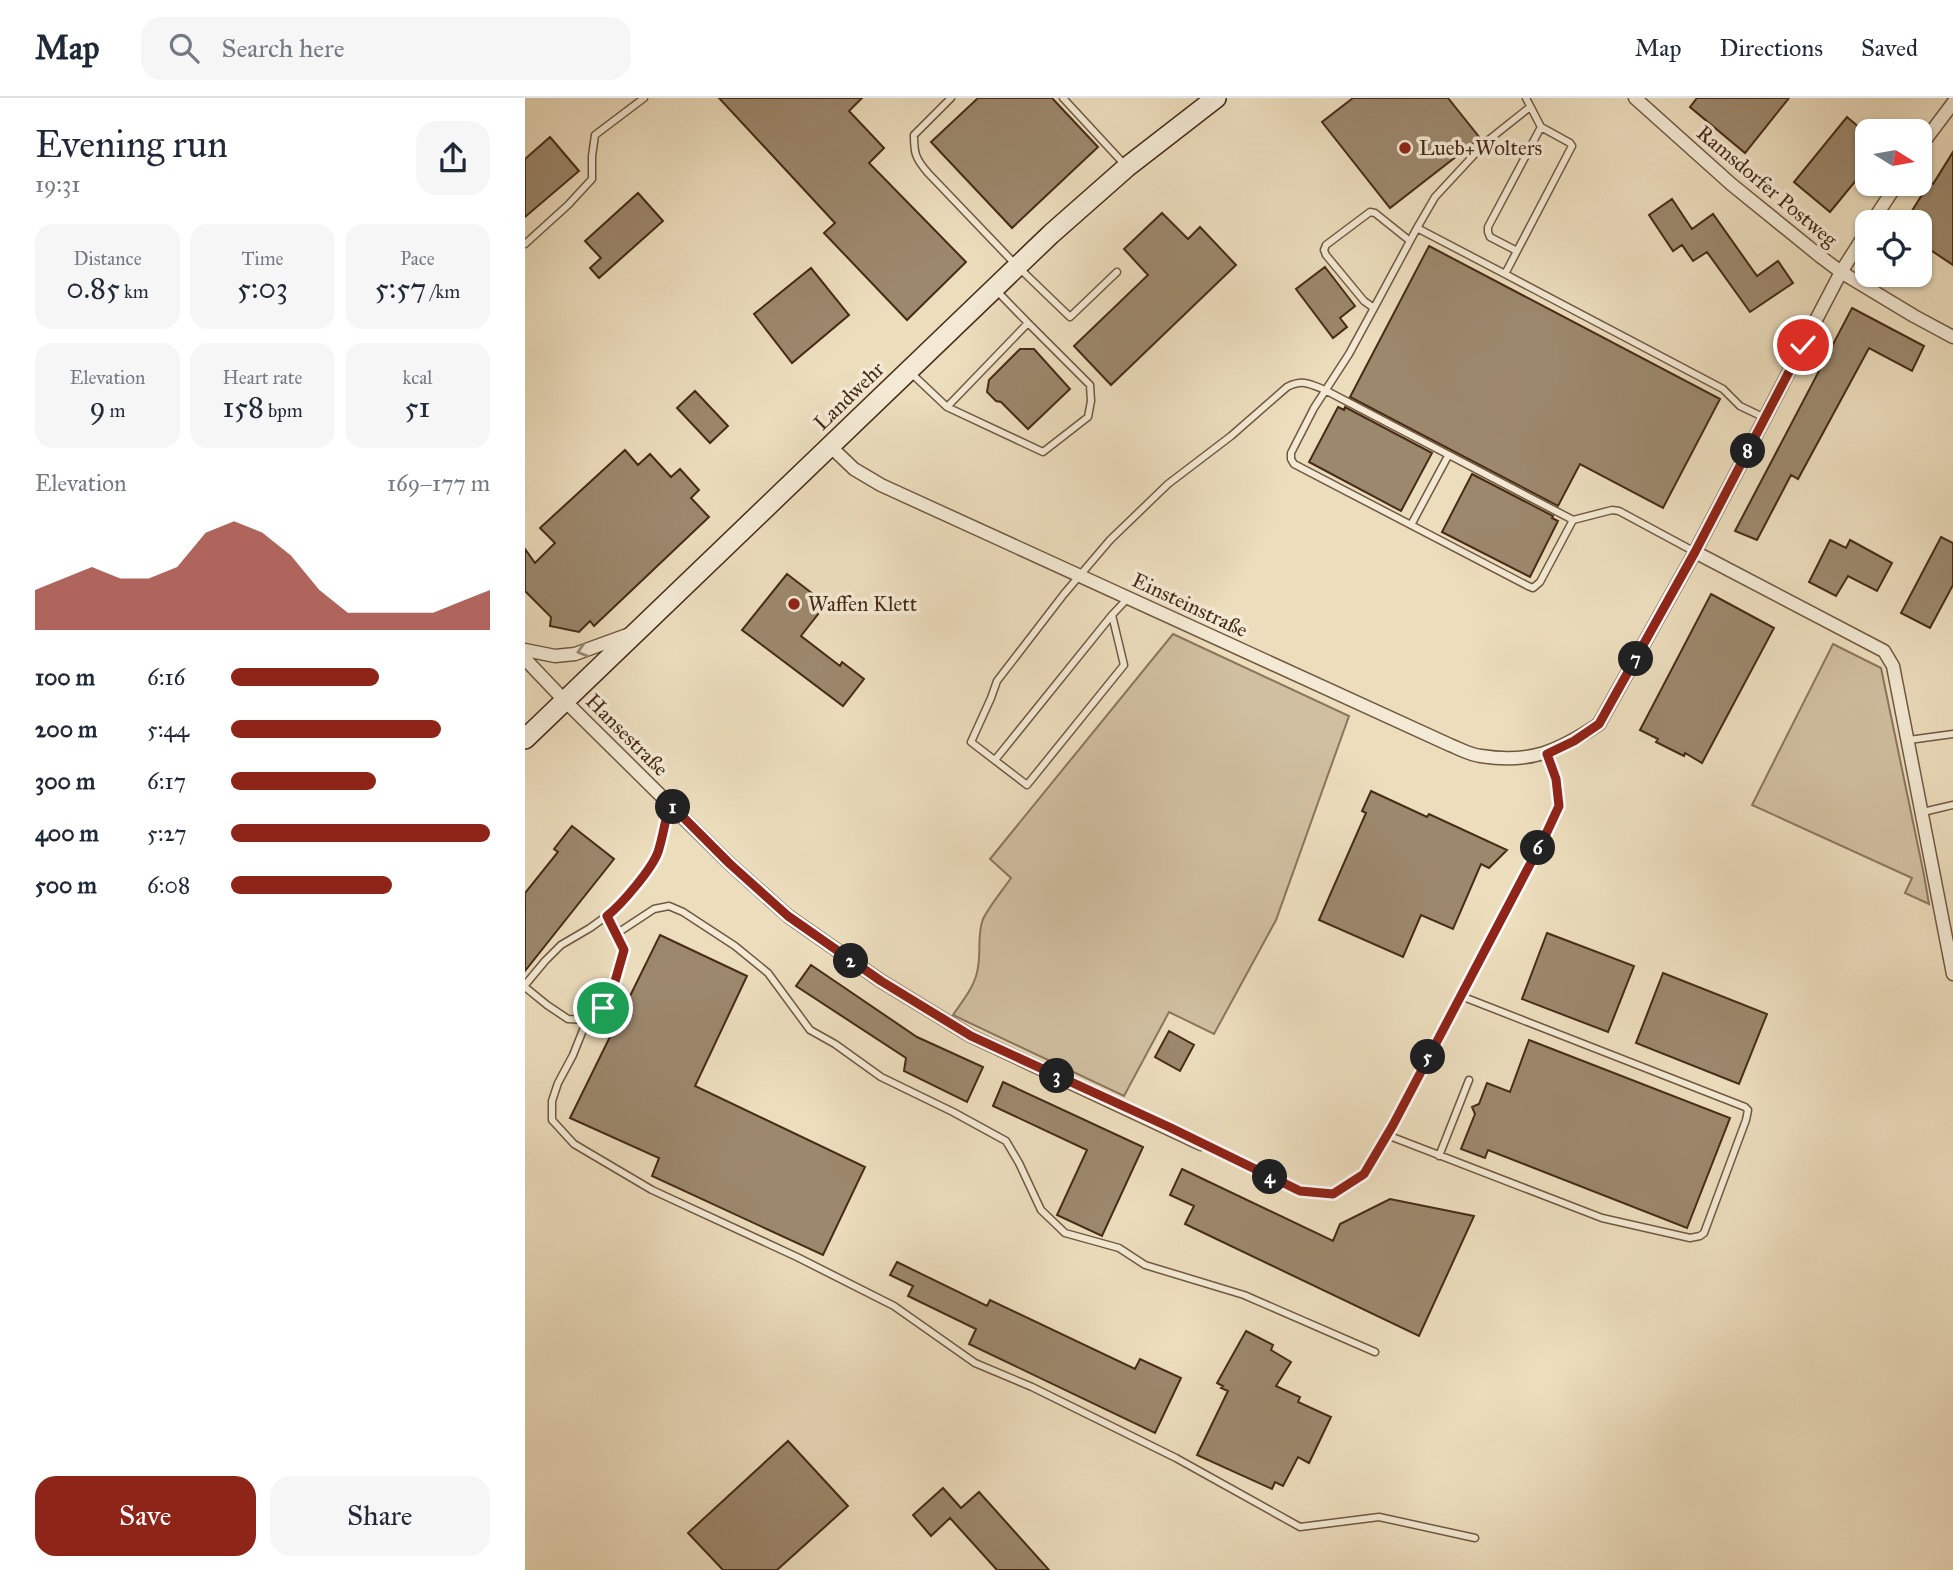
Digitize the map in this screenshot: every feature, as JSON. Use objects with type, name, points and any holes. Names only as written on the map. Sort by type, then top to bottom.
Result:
[{"type":"main road","name":"Landwehr","points":[[525,739],[1017,266],[1127,167],[1216,98]]},
{"type":"street","name":"Ramsdorfer Postweg","points":[[1635,98],[1731,184],[1841,272],[1953,337]]},
{"type":"street","points":[[1932,131],[1953,103]]},
{"type":"street","name":"Einsteinstraße","points":[[831,447],[854,469],[881,485],[1460,749],[1479,756],[1512,758],[1547,754],[1574,741],[1599,724],[1695,552],[1855,249]]},
{"type":"street","points":[[1695,552],[1884,650],[1893,666],[1909,740],[1953,974]]},
{"type":"street","points":[[525,650],[555,656],[575,654],[637,632]]},
{"type":"street","name":"Hansestraße","points":[[525,659],[730,864],[788,916],[881,981],[971,1036],[1201,1144]]},
{"type":"lane","points":[[525,244],[592,179],[595,135],[644,98]]},
{"type":"lane","points":[[951,98],[914,135],[914,152],[920,164],[1017,266],[1070,317],[1117,272]]},
{"type":"lane","points":[[1063,98],[1127,167]]},
{"type":"lane","points":[[1505,274],[1571,146],[1541,127],[1526,98]]},
{"type":"lane","points":[[1530,107],[1486,142],[1434,197],[1349,354],[1314,408],[1291,453],[1291,459],[1294,464],[1533,588],[1540,582],[1573,520]]},
{"type":"lane","points":[[1517,251],[1490,237],[1487,232],[1541,127]]},
{"type":"lane","points":[[1374,308],[1364,301],[1326,255],[1326,245],[1370,212],[1375,213],[1410,242]]},
{"type":"lane","points":[[1417,228],[1723,389],[1740,405],[1765,418]]},
{"type":"lane","points":[[908,371],[947,407],[1043,452],[1089,417],[1090,385],[994,288]]},
{"type":"lane","points":[[947,407],[1028,323]]},
{"type":"lane","points":[[1112,615],[1124,665],[1027,785],[971,742],[997,681],[1079,575],[1110,540],[1168,484],[1231,436],[1287,387],[1296,383],[1306,383],[1325,390],[1573,520],[1612,510],[1619,511],[1695,552]]},
{"type":"lane","points":[[1411,525],[1448,456]]},
{"type":"lane","points":[[995,760],[1128,598]]},
{"type":"lane","points":[[1909,740],[1953,734]]},
{"type":"lane","points":[[1201,1144],[1300,1191],[1333,1194],[1364,1174],[1461,996],[1559,806],[1556,779],[1547,754]]},
{"type":"lane","points":[[587,1020],[568,1019],[525,986],[561,945],[590,929],[615,910],[651,865],[658,852],[670,804]]},
{"type":"lane","points":[[1923,812],[1953,805]]},
{"type":"lane","points":[[616,934],[654,909],[669,906],[683,912],[735,946],[768,973],[810,1030],[835,1044],[881,1077],[953,1112],[1006,1142],[1041,1210],[1065,1234],[1119,1248],[1145,1265],[1244,1295],[1375,1352]]},
{"type":"lane","points":[[607,916],[624,950],[614,985],[603,1008],[587,1020],[552,1101],[552,1120],[574,1144],[652,1190],[797,1257],[894,1306],[975,1363],[1032,1387],[1176,1458],[1300,1527],[1379,1517],[1475,1538]]},
{"type":"lane","points":[[1387,1135],[1602,1218],[1690,1238],[1704,1233],[1748,1110],[1742,1105],[1461,996]]},
{"type":"lane","points":[[1439,1156],[1469,1080]]},
{"type":"shaded area","points":[[1173,634],[1349,716],[1276,920],[1214,1034],[1169,1012],[1124,1096],[953,1015],[969,992],[977,974],[983,919],[1011,878],[990,859]]},
{"type":"shaded area","points":[[1833,644],[1881,668],[1929,904],[1905,893],[1912,878],[1752,805]]},
{"type":"building","points":[[719,98],[862,98],[849,111],[884,148],[869,163],[966,262],[907,320],[824,233],[835,223]]},
{"type":"building","points":[[978,98],[1052,98],[1098,147],[1012,228],[931,142]]},
{"type":"building","name":"Lueb+Wolters","points":[[1353,98],[1448,98],[1480,138],[1390,208],[1322,122]]},
{"type":"building","points":[[1697,98],[1789,98],[1745,153],[1690,107]]},
{"type":"building","points":[[1847,117],[1855,124],[1855,182],[1830,212],[1794,182]]},
{"type":"building","points":[[550,137],[579,171],[525,217],[525,159]]},
{"type":"building","points":[[1953,152],[1953,265],[1932,251],[1932,210],[1912,210],[1921,196],[1932,196],[1933,184]]},
{"type":"building","points":[[638,193],[663,221],[599,278],[590,268],[601,258],[585,241]]},
{"type":"building","points":[[1672,199],[1692,229],[1713,214],[1757,276],[1778,261],[1793,283],[1750,312],[1707,252],[1693,261],[1682,245],[1673,251],[1649,215]]},
{"type":"building","points":[[1162,213],[1188,239],[1200,227],[1236,265],[1111,385],[1074,346],[1148,275],[1124,249]]},
{"type":"building","points":[[1429,246],[1720,399],[1663,508],[1580,464],[1558,506],[1350,397]]},
{"type":"building","points":[[1325,267],[1355,306],[1340,318],[1347,327],[1333,338],[1296,289]]},
{"type":"building","points":[[811,268],[849,315],[792,363],[754,314]]},
{"type":"building","points":[[1852,308],[1924,346],[1912,371],[1869,348],[1798,479],[1791,475],[1757,540],[1735,531]]},
{"type":"building","points":[[1020,349],[1034,349],[1070,389],[1028,429],[987,392],[989,380]]},
{"type":"building","points":[[695,391],[728,426],[710,443],[677,408]]},
{"type":"building","points":[[1338,407],[1344,410],[1345,407],[1432,453],[1401,511],[1309,462]]},
{"type":"building","points":[[625,450],[638,465],[650,454],[671,477],[680,469],[699,490],[691,498],[709,517],[594,626],[590,621],[579,632],[550,626],[551,617],[525,591],[525,549],[535,563],[555,543],[540,528]]},
{"type":"building","points":[[1472,474],[1558,521],[1530,577],[1442,532]]},
{"type":"building","points":[[1941,537],[1953,543],[1953,585],[1930,628],[1901,613]]},
{"type":"building","points":[[1830,540],[1846,548],[1850,540],[1892,563],[1877,591],[1848,576],[1836,596],[1809,582]]},
{"type":"building","points":[[787,574],[826,604],[801,636],[840,666],[842,662],[864,679],[843,706],[742,630]]},
{"type":"building","points":[[1711,594],[1774,628],[1702,763],[1656,742],[1658,739],[1640,730]]},
{"type":"building","points":[[1371,791],[1507,850],[1489,868],[1481,864],[1453,929],[1421,915],[1403,957],[1319,920],[1366,813],[1362,811]]},
{"type":"building","points":[[572,826],[614,859],[525,971],[525,893],[558,852],[554,849]]},
{"type":"building","points":[[1547,933],[1634,966],[1608,1032],[1522,999]]},
{"type":"building","points":[[660,935],[747,976],[695,1086],[865,1167],[823,1255],[652,1176],[659,1158],[570,1118]]},
{"type":"building","points":[[811,965],[917,1037],[983,1067],[967,1102],[904,1071],[906,1058],[796,986]]},
{"type":"building","points":[[1663,973],[1767,1014],[1739,1084],[1636,1043]]},
{"type":"building","points":[[1169,1031],[1194,1045],[1180,1071],[1155,1057]]},
{"type":"building","points":[[1529,1040],[1730,1118],[1687,1228],[1488,1150],[1485,1158],[1461,1149],[1475,1114],[1472,1107],[1479,1104],[1487,1083],[1510,1092]]},
{"type":"building","points":[[1003,1082],[1143,1147],[1102,1236],[1057,1215],[1087,1150],[993,1106]]},
{"type":"building","points":[[1182,1169],[1333,1241],[1340,1224],[1390,1199],[1474,1216],[1419,1336],[1185,1224],[1194,1206],[1170,1195]]},
{"type":"building","points":[[897,1262],[987,1306],[990,1300],[1135,1369],[1140,1359],[1181,1378],[1155,1433],[969,1344],[976,1329],[908,1296],[913,1286],[890,1275]]},
{"type":"building","points":[[1246,1331],[1273,1345],[1271,1350],[1291,1362],[1276,1386],[1300,1397],[1298,1402],[1331,1417],[1309,1463],[1298,1457],[1283,1486],[1275,1482],[1272,1489],[1197,1455],[1228,1391],[1217,1383]]},
{"type":"building","points":[[788,1441],[848,1506],[777,1570],[723,1570],[688,1533]]},
{"type":"building","points":[[943,1488],[961,1508],[979,1492],[1049,1570],[997,1570],[950,1518],[931,1536],[913,1515]]},
{"type":"place","name":"Lueb+Wolters","points":[[1405,148]]},
{"type":"place","name":"Waffen Klett","points":[[794,604]]},
{"type":"route","points":[[603,1008],[614,985],[624,950],[607,916],[615,910],[651,865],[658,852],[670,804],[730,864],[788,916],[881,981],[971,1036],[1300,1191],[1333,1194],[1364,1174],[1393,1125],[1546,834],[1559,806],[1556,779],[1547,754],[1574,741],[1599,724],[1695,552],[1803,345]]}]
